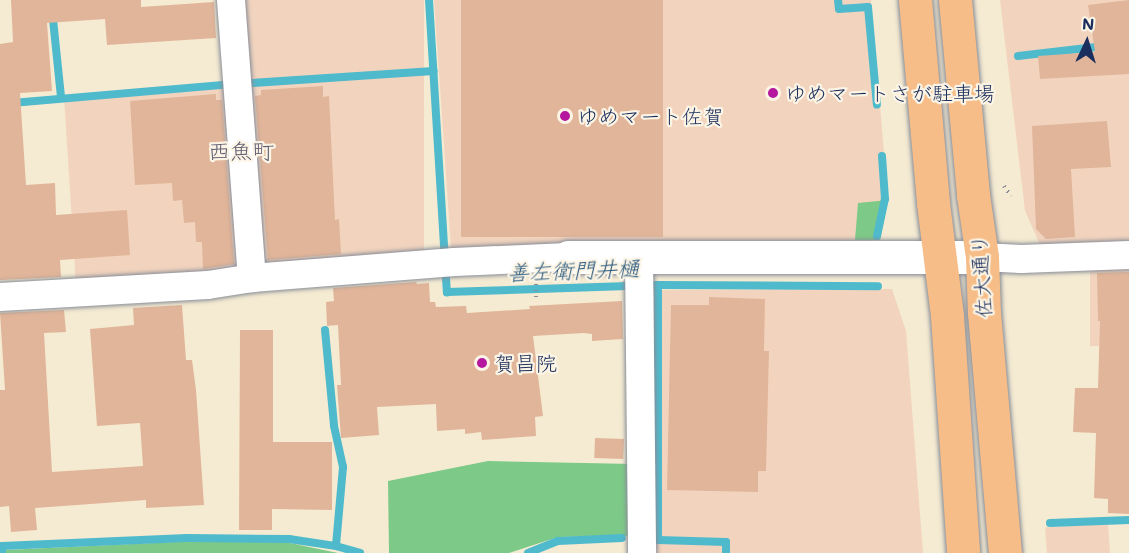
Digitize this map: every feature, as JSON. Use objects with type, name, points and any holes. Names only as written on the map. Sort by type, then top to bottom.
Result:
[{"type":"main road","name":"佐大通り","points":[[915,0],[933,203],[947,316],[963,553]]},
{"type":"main road","name":"佐大通り","points":[[955,0],[973,195],[982,257],[984,313],[1005,553]]},
{"type":"street","points":[[231,0],[252,278]]},
{"type":"street","points":[[0,297],[208,285],[252,278],[442,262],[568,257],[639,275],[940,257],[1021,259],[1129,255]]},
{"type":"street","points":[[639,275],[642,553]]},
{"type":"shaded area","points":[[241,0],[424,0],[424,265],[241,265]]},
{"type":"shaded area","points":[[434,0],[871,0],[888,200],[880,240],[451,248]]},
{"type":"shaded area","points":[[1000,0],[1129,0],[1129,243],[1041,247],[1025,211]]},
{"type":"shaded area","points":[[227,83],[242,266],[234,272],[76,286],[64,96]]},
{"type":"shaded area","points":[[1090,268],[1129,268],[1129,346],[1090,346]]},
{"type":"shaded area","points":[[892,289],[906,331],[923,553],[652,553],[654,290]]},
{"type":"shaded area","points":[[1108,523],[1110,553],[1047,553],[1045,527]]},
{"type":"green space","points":[[888,200],[880,240],[855,240],[858,203]]},
{"type":"green space","points":[[488,461],[634,464],[633,536],[558,537],[509,553],[389,553],[388,481]]},
{"type":"green space","points":[[198,541],[285,542],[338,553],[5,553],[5,550]]},
{"type":"building","points":[[11,0],[141,0],[141,7],[214,2],[216,38],[107,45],[105,19],[47,23],[52,91],[20,93],[26,185],[55,183],[56,215],[127,210],[130,255],[60,260],[61,277],[0,280],[0,44],[13,42]]},
{"type":"building","name":"ゆめマート佐賀","points":[[461,0],[663,0],[663,237],[461,237]]},
{"type":"building","points":[[1129,0],[1129,74],[1040,79],[1038,56],[1095,52],[1088,5]]},
{"type":"building","points":[[323,86],[323,97],[329,96],[335,220],[339,219],[341,254],[268,260],[255,96],[261,95],[261,90]]},
{"type":"building","points":[[216,94],[216,100],[222,100],[234,264],[203,269],[202,242],[196,242],[195,222],[184,223],[182,200],[173,201],[172,183],[135,185],[130,101]]},
{"type":"building","points":[[1107,121],[1111,167],[1071,169],[1075,237],[1046,239],[1036,229],[1032,126]]},
{"type":"building","points":[[1129,272],[1129,514],[1108,513],[1108,499],[1094,498],[1096,433],[1073,432],[1075,388],[1098,388],[1100,321],[1098,321],[1097,273]]},
{"type":"building","points":[[416,282],[417,284],[429,283],[430,302],[435,302],[436,307],[466,306],[467,313],[530,309],[529,306],[622,301],[623,339],[592,341],[592,334],[584,333],[533,336],[543,416],[535,417],[536,436],[482,440],[481,432],[465,434],[465,429],[437,431],[436,404],[377,407],[379,435],[341,438],[337,385],[341,385],[338,325],[327,326],[326,302],[334,301],[333,288]]},
{"type":"building","points":[[709,297],[765,299],[764,351],[769,351],[766,471],[758,471],[758,492],[667,490],[671,305],[709,305]]},
{"type":"building","points":[[182,305],[186,360],[192,360],[196,390],[204,505],[146,508],[146,500],[35,508],[37,530],[11,532],[9,506],[0,507],[0,390],[5,390],[0,313],[64,310],[66,332],[44,333],[52,472],[143,466],[140,423],[97,426],[90,329],[134,325],[133,308]]},
{"type":"building","points":[[240,330],[273,330],[273,442],[332,442],[332,510],[272,509],[272,530],[239,530]]},
{"type":"building","points":[[595,438],[624,439],[623,459],[594,458]]},
{"type":"waterway","points":[[51,0],[61,97]]},
{"type":"waterway","name":"善左衛門井樋","points":[[429,0],[447,292],[658,285],[658,540],[726,542],[726,553]]},
{"type":"waterway","points":[[838,0],[839,9],[868,7],[877,105]]},
{"type":"waterway","points":[[1018,56],[1104,46]]},
{"type":"waterway","points":[[252,83],[434,71]]},
{"type":"waterway","points":[[0,104],[223,85]]},
{"type":"waterway","points":[[877,236],[885,199],[882,156]]},
{"type":"waterway","points":[[658,285],[878,286]]},
{"type":"waterway","points":[[325,330],[334,426],[343,467],[336,546]]},
{"type":"waterway","points":[[1050,523],[1129,520]]},
{"type":"waterway","points":[[2,553],[2,546],[187,538],[289,539],[336,546],[360,553]]},
{"type":"waterway","points":[[528,553],[558,541],[622,538]]},
{"type":"place","name":"ゆめマートさが駐車場","points":[[773,93]]},
{"type":"place","name":"ゆめマート佐賀","points":[[565,116]]},
{"type":"place","name":"賀昌院","points":[[482,363]]},
{"type":"district","name":"西魚町","points":[[241,151]]}]
